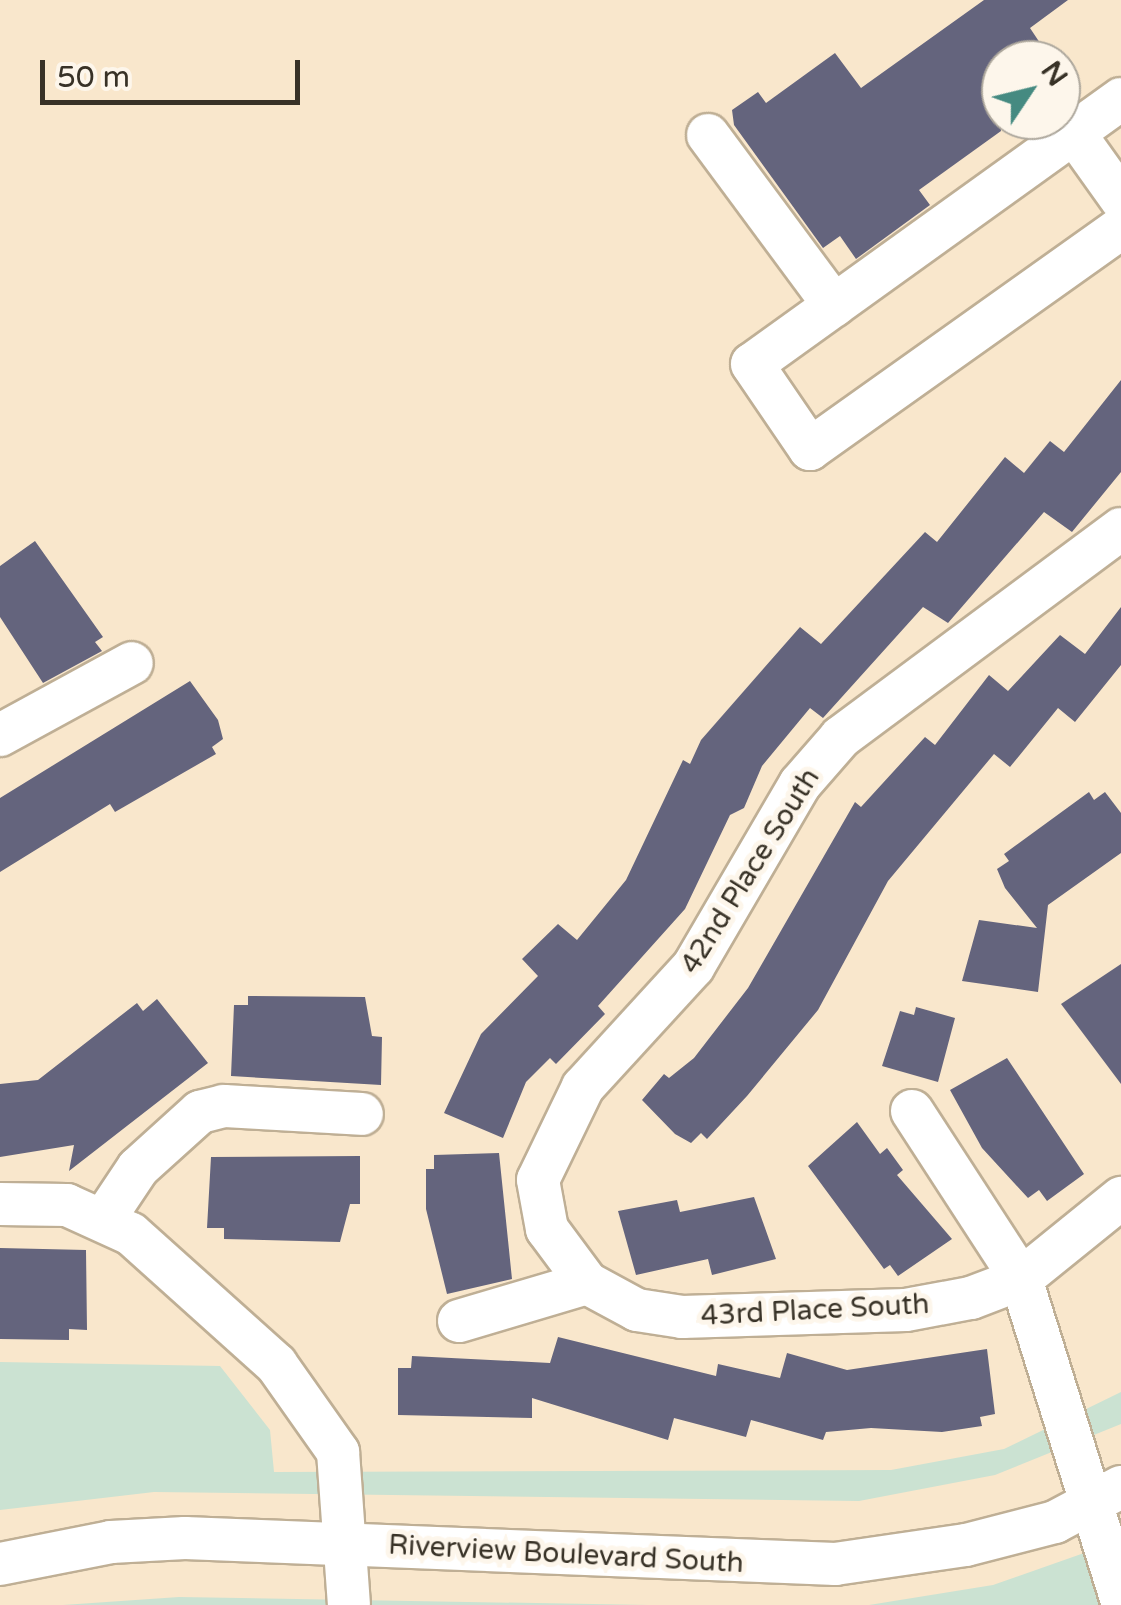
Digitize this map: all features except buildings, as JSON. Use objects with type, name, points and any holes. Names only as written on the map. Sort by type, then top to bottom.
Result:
[{"type":"street","points":[[1081,127],[1121,99]]},
{"type":"street","points":[[708,134],[834,305]]},
{"type":"street","points":[[1063,140],[752,364],[810,449],[1121,228]]},
{"type":"street","points":[[1080,140],[1121,199]]},
{"type":"street","name":"42nd Place South","points":[[560,1250],[538,1180],[554,1135],[584,1087],[724,923],[800,784],[883,698],[1121,530]]},
{"type":"street","points":[[8,716],[132,663]]},
{"type":"street","points":[[104,1219],[148,1157],[200,1112],[224,1106],[362,1114]]},
{"type":"street","points":[[912,1111],[1021,1279],[1107,1495],[1121,1599]]},
{"type":"street","name":"43rd Place South","points":[[560,1250],[587,1284],[638,1310],[682,1316],[906,1310],[1021,1279],[1121,1198]]},
{"type":"street","points":[[0,1204],[66,1205],[104,1219],[189,1279],[324,1422],[338,1452],[348,1605]]},
{"type":"street","points":[[459,1321],[587,1284]]},
{"type":"street","name":"Riverview Boulevard South","points":[[0,1564],[148,1540],[835,1564],[966,1545],[1107,1495]]},
{"type":"green space","points":[[0,1362],[220,1366],[270,1430],[274,1472],[891,1470],[1004,1449],[1121,1392],[1121,1424],[995,1475],[859,1501],[154,1492],[0,1510]]},
{"type":"green space","points":[[1121,1540],[1121,1605],[869,1605],[993,1585]]},
{"type":"green space","points":[[179,1597],[649,1605],[63,1605]]}]
